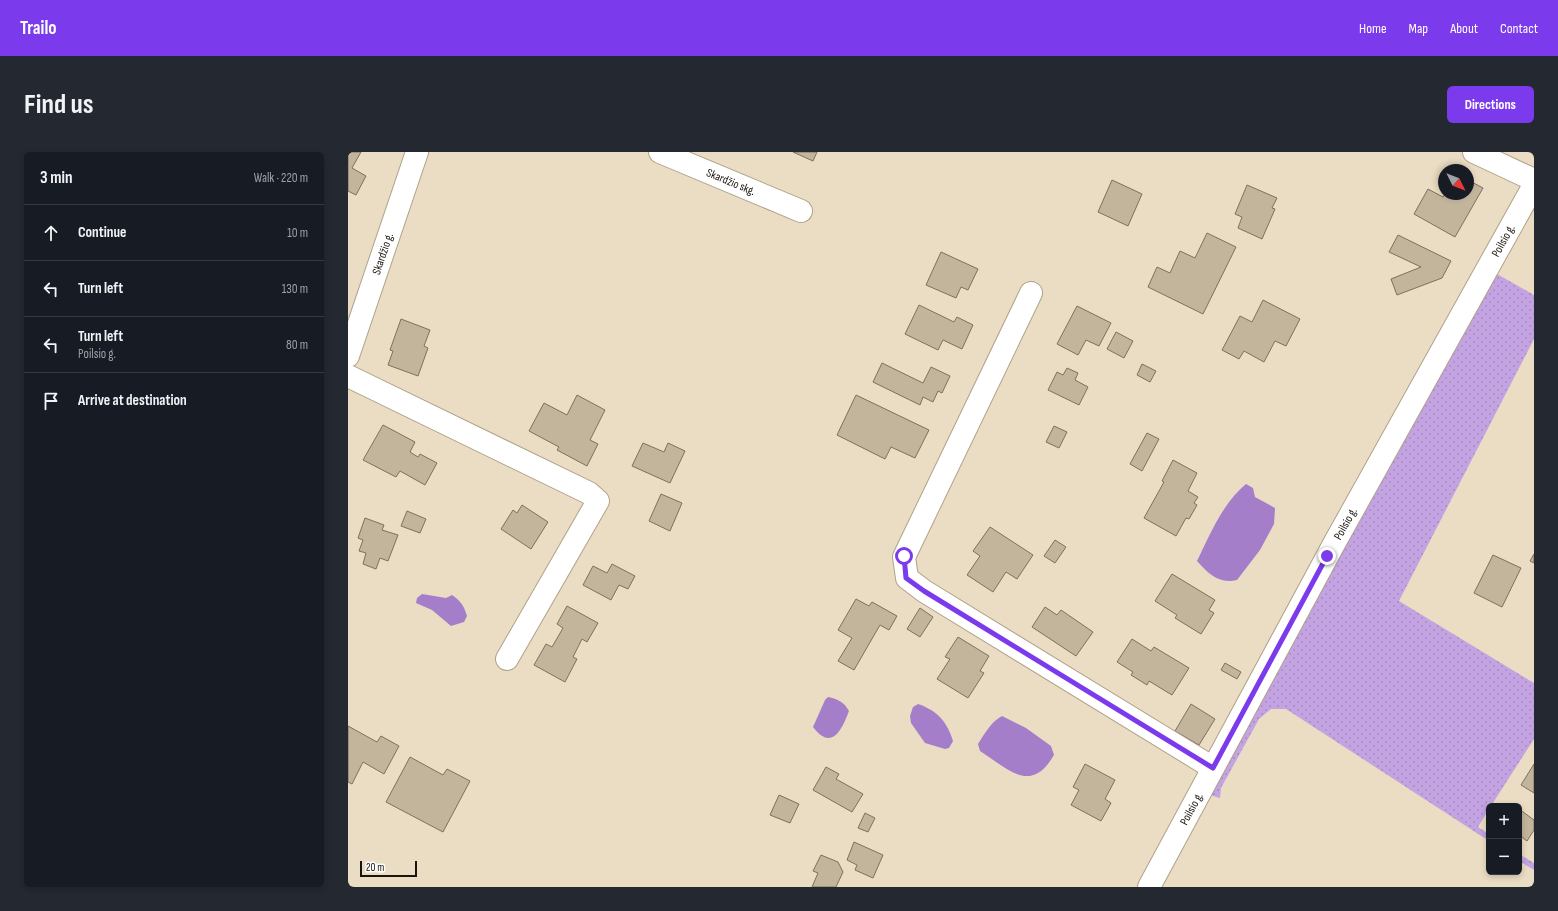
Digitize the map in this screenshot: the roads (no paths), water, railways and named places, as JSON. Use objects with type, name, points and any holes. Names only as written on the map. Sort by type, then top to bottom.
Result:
[{"type":"street","name":"Skardžio g.","points":[[348,356],[417,152]]},
{"type":"street","name":"Skardžio skg.","points":[[660,152],[802,211]]},
{"type":"street","points":[[1474,152],[1534,180]]},
{"type":"street","name":"Poilsio g.","points":[[1150,887],[1332,547],[1534,185]]},
{"type":"street","points":[[1031,293],[904,556],[906,578],[924,591],[1213,768]]},
{"type":"street","points":[[348,376],[589,493],[598,501],[507,659]]}]
